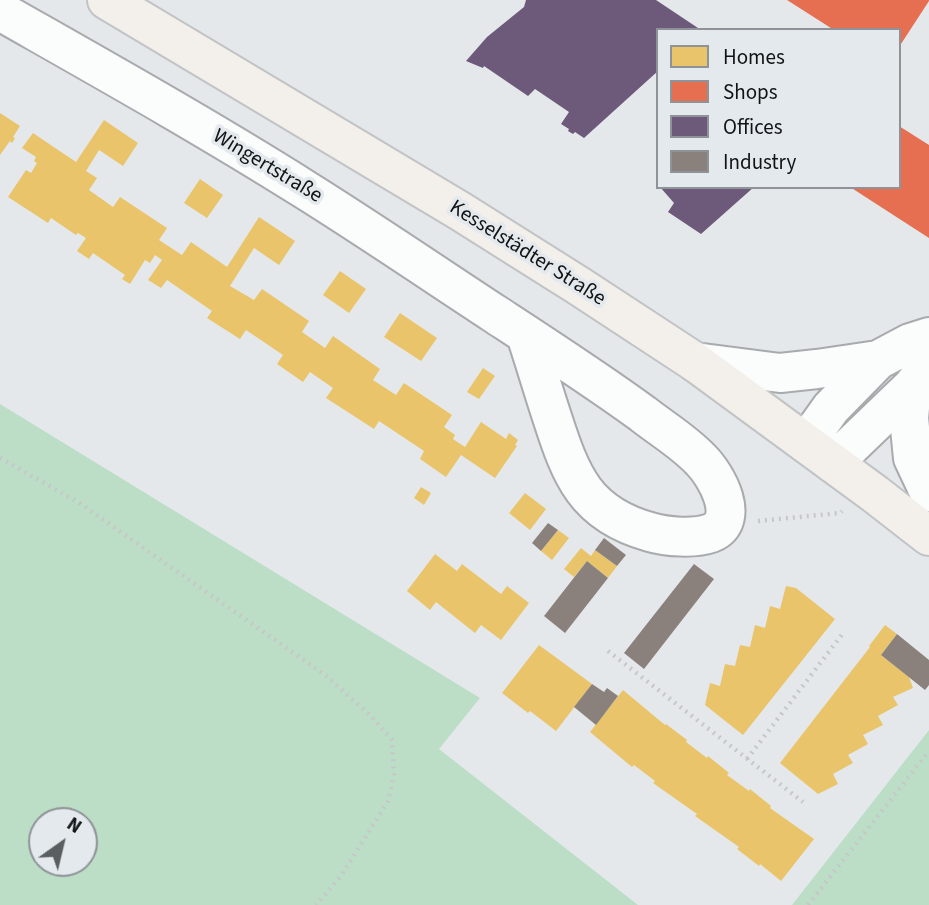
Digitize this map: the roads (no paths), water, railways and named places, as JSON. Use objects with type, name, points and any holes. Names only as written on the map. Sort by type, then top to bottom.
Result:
[{"type":"main road","name":"Kesselstädter Straße","points":[[107,0],[460,211],[591,293],[695,362],[864,485],[929,536]]},
{"type":"street","name":"Wingertstraße","points":[[0,11],[303,189],[526,335],[631,406],[696,455],[715,476],[726,512],[722,524],[709,534],[663,536],[628,525],[602,510],[575,478],[564,455],[526,335]]},
{"type":"street","points":[[820,453],[831,408],[878,360],[910,343],[929,337]]},
{"type":"street","points":[[695,362],[780,373],[878,360]]},
{"type":"street","points":[[820,453],[921,376]]},
{"type":"street","points":[[921,376],[909,418],[913,458],[929,492]]}]
